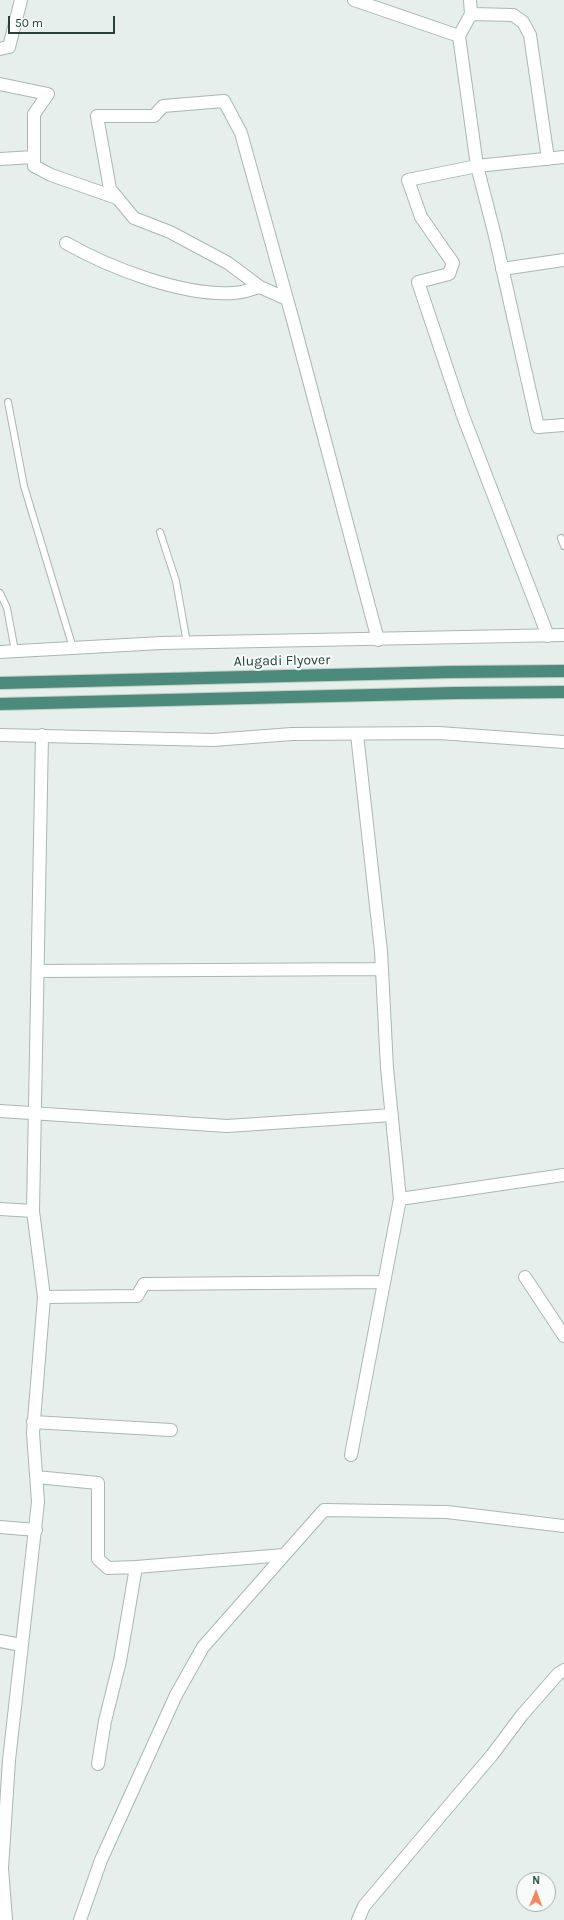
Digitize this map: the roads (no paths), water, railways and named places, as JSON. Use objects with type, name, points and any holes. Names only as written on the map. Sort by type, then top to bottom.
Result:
[{"type":"highway","name":"Alugadi Flyover","points":[[0,683],[451,672],[564,671]]},
{"type":"highway","points":[[0,704],[456,693],[564,692]]},
{"type":"street","points":[[0,49],[9,47],[21,0]]},
{"type":"street","points":[[354,0],[459,36]]},
{"type":"street","points":[[470,0],[471,14],[459,36],[477,166],[538,427],[564,425]]},
{"type":"street","points":[[471,14],[513,15],[524,22],[530,35],[548,159]]},
{"type":"street","points":[[0,84],[48,94],[34,114],[34,166],[118,199]]},
{"type":"street","points":[[287,299],[260,288],[228,264],[170,232],[134,218],[110,189],[97,116],[154,116],[163,106],[224,101],[241,133],[287,299],[378,640]]},
{"type":"street","points":[[0,159],[34,157]]},
{"type":"street","points":[[548,636],[463,416],[418,282],[449,274],[453,263],[421,217],[408,180],[477,166],[564,157]]},
{"type":"street","points":[[66,243],[91,258],[132,273],[192,291],[234,293],[260,288]]},
{"type":"street","points":[[502,269],[564,260]]},
{"type":"street","points":[[0,652],[186,643],[564,635]]},
{"type":"street","points":[[0,735],[212,740],[292,734],[439,733],[564,742]]},
{"type":"street","points":[[351,1455],[400,1199],[387,1068],[382,969],[358,734]]},
{"type":"street","points":[[6,1920],[1,1868],[4,1760],[21,1644],[36,1530],[38,1502],[33,1422],[44,1297],[33,1211],[42,735]]},
{"type":"street","points":[[38,971],[382,969]]},
{"type":"street","points":[[0,1111],[227,1126],[392,1115]]},
{"type":"street","points":[[400,1199],[564,1176]]},
{"type":"street","points":[[0,1209],[33,1211]]},
{"type":"street","points":[[525,1277],[564,1336]]},
{"type":"street","points":[[44,1297],[136,1296],[144,1284],[384,1282]]},
{"type":"street","points":[[33,1422],[171,1430]]},
{"type":"street","points":[[36,1477],[98,1483],[98,1559],[108,1568],[284,1556]]},
{"type":"street","points":[[80,1920],[101,1860],[176,1695],[199,1654],[324,1510],[447,1512],[564,1526]]},
{"type":"street","points":[[0,1527],[36,1530]]},
{"type":"street","points":[[98,1764],[105,1721],[120,1661],[136,1567]]},
{"type":"street","points":[[0,1641],[21,1644]]},
{"type":"street","points":[[358,1920],[364,1906],[492,1755],[522,1715],[558,1674],[564,1670]]},
{"type":"lane","points":[[8,402],[24,486],[73,648]]},
{"type":"lane","points":[[160,532],[176,581],[186,643]]},
{"type":"lane","points":[[561,538],[564,546]]},
{"type":"lane","points":[[0,593],[7,608],[15,651]]}]
